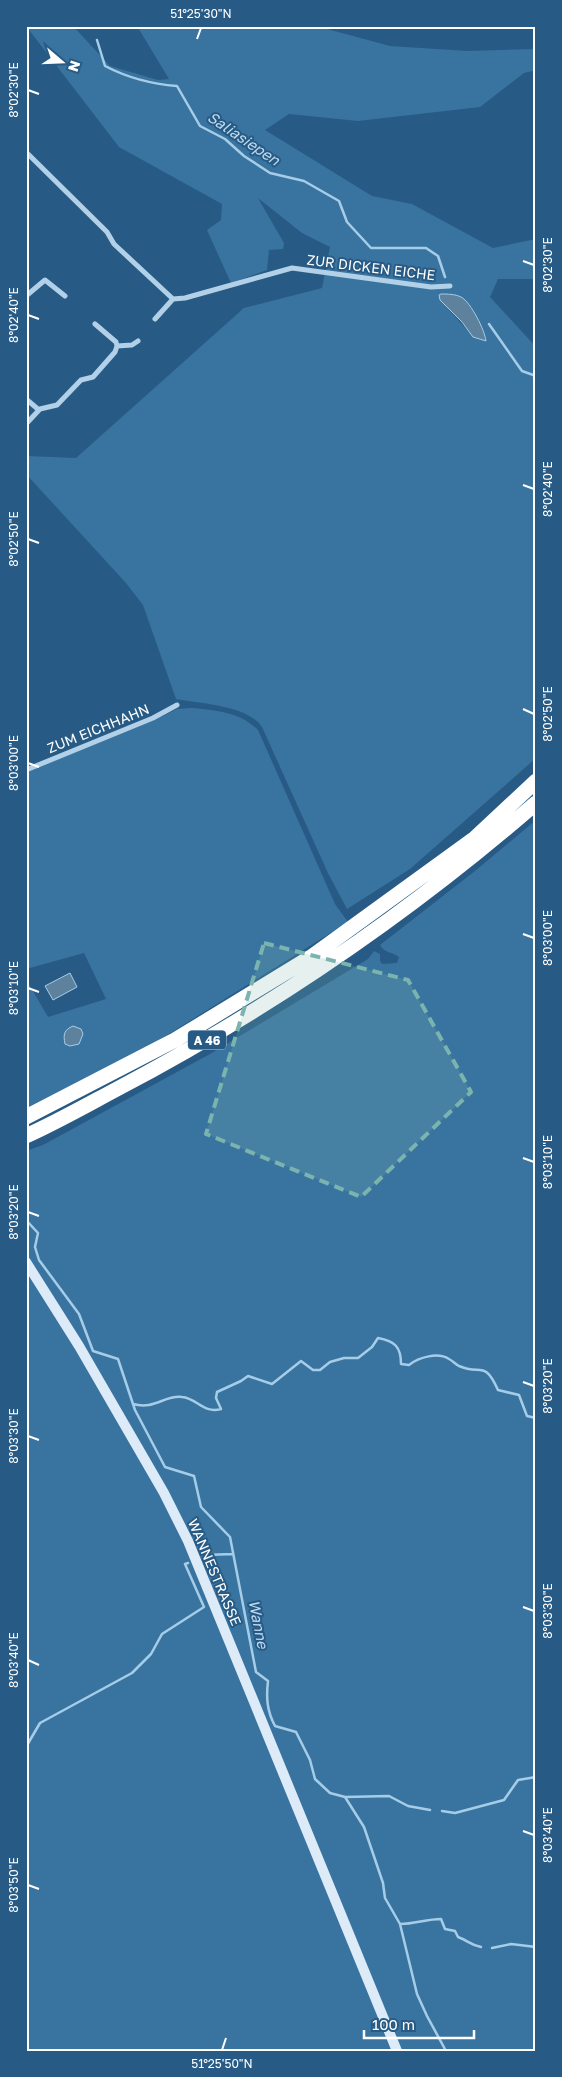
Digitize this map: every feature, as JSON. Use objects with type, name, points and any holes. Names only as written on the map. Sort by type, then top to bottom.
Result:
[{"type":"highway","name":"A 46","points":[[26,1117],[175,1040],[311,957],[475,838],[536,781]]},
{"type":"highway","name":"A 46","points":[[26,1136],[185,1054],[324,966],[485,847],[536,803]]},
{"type":"street","points":[[26,152],[107,232],[114,244],[173,299],[155,319]]},
{"type":"street","name":"ZUR DICKEN EICHE","points":[[173,299],[185,298],[292,268],[431,287],[450,286]]},
{"type":"street","points":[[26,296],[45,280],[65,296]]},
{"type":"street","points":[[26,424],[39,410],[55,406],[82,380],[94,376],[115,352],[116,342],[95,324]]},
{"type":"street","points":[[117,346],[132,345],[138,341]]},
{"type":"street","points":[[26,399],[39,410]]},
{"type":"street","name":"ZUM EICHHAHN","points":[[26,770],[153,718],[177,705]]},
{"type":"street","name":"WANNESTRASSE","points":[[26,1262],[79,1346],[164,1493],[188,1541],[397,2051]]},
{"type":"highlighted area","points":[[264,943],[408,980],[471,1092],[361,1197],[206,1134]]},
{"type":"shaded area","points":[[26,26],[73,26],[110,66],[158,80],[169,79],[137,26],[316,26],[390,46],[467,51],[536,49],[536,70],[524,73],[480,107],[358,121],[289,114],[265,130],[372,196],[412,204],[493,248],[536,239],[536,279],[498,279],[490,297],[536,347],[536,758],[410,869],[347,909],[328,873],[262,727],[246,714],[235,710],[176,699],[143,605],[126,583],[26,474],[26,456],[76,458],[244,308],[322,288],[330,247],[302,233],[258,198],[284,243],[283,249],[269,250],[267,270],[231,283],[207,230],[221,220],[222,204],[119,147]],"holes":[[[441,294],[460,298],[471,307],[486,339],[468,331],[440,300],[439,295]]]},
{"type":"shaded area","points":[[439,295],[456,295],[465,300],[477,317],[486,341],[473,337],[462,322],[440,300]]},
{"type":"shaded area","points":[[191,708],[227,713],[243,719],[258,730],[335,904],[348,922],[148,1047],[26,1108],[26,979],[48,1017],[106,999],[84,953],[26,969],[26,772],[177,709]]},
{"type":"shaded area","points":[[536,820],[536,2051],[26,2051],[26,1151],[43,1145],[210,1054],[368,959],[374,951],[380,954],[382,964],[397,963],[399,957],[384,950],[380,945],[475,871]]},
{"type":"shaded area","points":[[70,973],[77,987],[53,1000],[45,986]]},
{"type":"shaded area","points":[[73,1026],[81,1029],[83,1034],[79,1044],[70,1046],[65,1044],[64,1035]]},
{"type":"waterway","name":"Saliasiepen","points":[[97,40],[105,66],[140,80],[177,86],[200,126],[225,139],[244,156],[270,173],[304,181],[339,201],[347,222],[371,248],[426,248],[438,256],[445,277]]},
{"type":"waterway","name":"Saliasiepen","points":[[489,324],[522,371],[536,376]]},
{"type":"waterway","name":"Wanne","points":[[26,1220],[38,1233],[35,1247],[39,1260],[79,1314],[93,1351],[118,1359],[135,1410],[165,1467],[194,1476],[201,1507],[230,1537],[256,1672],[268,1681],[268,1704],[272,1720],[275,1726],[296,1732],[310,1760],[315,1779],[330,1793],[345,1797],[364,1827],[383,1883],[385,1898],[400,1924],[417,1994],[446,2051]]},
{"type":"waterway","points":[[133,1404],[147,1405],[170,1398],[182,1397],[192,1400],[205,1408],[221,1409],[216,1398],[217,1392],[248,1376],[272,1384],[301,1361],[313,1370],[320,1370],[330,1362],[344,1358],[358,1358],[372,1347],[378,1338],[389,1341],[396,1346],[400,1353],[401,1364],[409,1365],[423,1358],[440,1356],[466,1369],[485,1371],[493,1380],[498,1390],[519,1395],[527,1416],[536,1418]]},
{"type":"waterway","points":[[205,1555],[233,1554]]},
{"type":"waterway","points":[[26,1747],[40,1723],[132,1673],[151,1654],[162,1634],[204,1607],[185,1564],[188,1563]]},
{"type":"waterway","points":[[442,1811],[455,1813],[504,1800],[518,1780],[536,1777]]},
{"type":"waterway","points":[[345,1797],[389,1796],[408,1806],[430,1810]]},
{"type":"waterway","points":[[400,1924],[441,1919],[445,1929],[455,1931],[458,1937],[481,1947]]},
{"type":"waterway","points":[[492,1948],[511,1944],[536,1947]]}]
